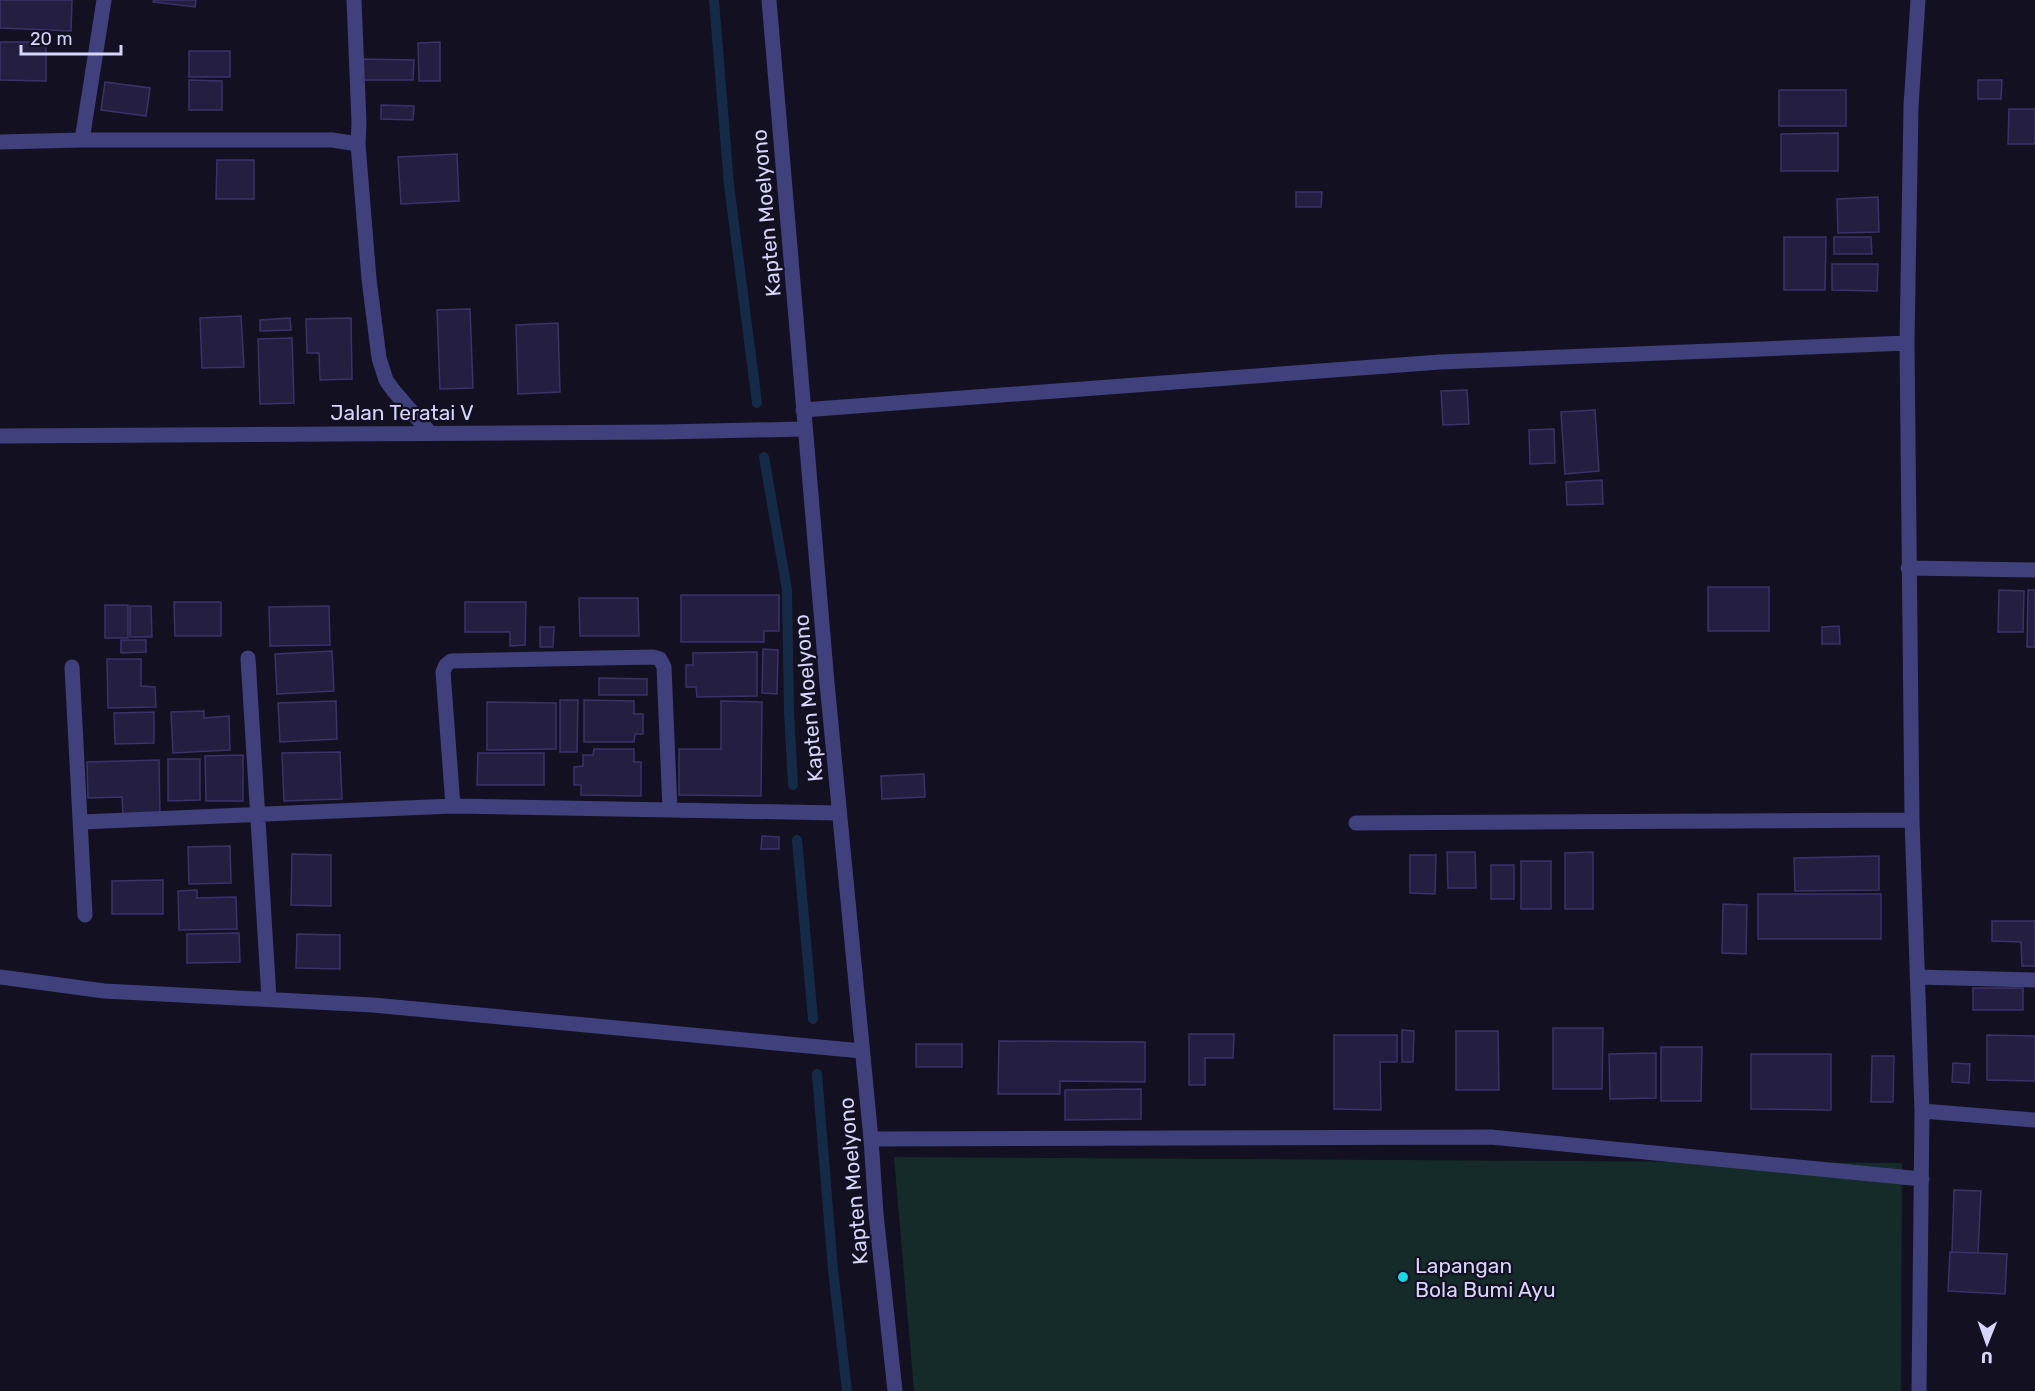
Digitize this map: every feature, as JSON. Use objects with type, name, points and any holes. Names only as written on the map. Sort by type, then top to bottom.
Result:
[{"type":"street","points":[[82,140],[104,0]]},
{"type":"street","points":[[354,0],[358,144],[369,279],[379,358],[390,385],[430,433]]},
{"type":"street","name":"Kapten Moelyono","points":[[769,0],[839,813],[871,1139],[876,1214],[895,1391]]},
{"type":"street","points":[[1918,0],[1911,106],[1907,343],[1912,820],[1922,1111],[1919,1391]]},
{"type":"street","points":[[0,142],[332,140],[358,144]]},
{"type":"street","points":[[803,410],[1440,362],[1907,343]]},
{"type":"street","name":"Jalan Teratai V","points":[[0,436],[805,429]]},
{"type":"street","points":[[1908,568],[2035,570]]},
{"type":"street","points":[[453,806],[443,672],[451,661],[653,657],[660,659],[664,667],[670,810]]},
{"type":"street","points":[[248,658],[269,999]]},
{"type":"street","points":[[72,667],[85,915]]},
{"type":"street","points":[[81,822],[453,806],[839,813]]},
{"type":"street","points":[[1356,823],[1912,820]]},
{"type":"street","points":[[0,977],[104,991],[373,1005],[862,1051]]},
{"type":"street","points":[[1917,977],[2035,980]]},
{"type":"street","points":[[1922,1111],[2035,1119]]},
{"type":"street","points":[[871,1139],[1491,1137],[1922,1179]]},
{"type":"green space","name":"Lapangan Bola Bumi Ayu","points":[[894,1157],[1902,1163],[1901,1391],[914,1391]]},
{"type":"building","points":[[0,0],[72,0],[71,31],[0,28]]},
{"type":"building","points":[[154,0],[196,0],[195,7],[153,2]]},
{"type":"building","points":[[0,42],[46,42],[46,81],[0,80]]},
{"type":"building","points":[[440,42],[440,81],[419,81],[418,43]]},
{"type":"building","points":[[189,51],[230,51],[230,77],[189,77]]},
{"type":"building","points":[[362,59],[414,60],[413,80],[362,80]]},
{"type":"building","points":[[189,80],[222,81],[222,110],[189,110]]},
{"type":"building","points":[[1978,80],[2002,80],[2001,99],[1978,99]]},
{"type":"building","points":[[105,82],[150,88],[146,116],[101,110]]},
{"type":"building","points":[[1779,90],[1846,90],[1846,126],[1779,126]]},
{"type":"building","points":[[381,105],[414,106],[413,120],[381,119]]},
{"type":"building","points":[[2009,109],[2035,109],[2035,144],[2008,144]]},
{"type":"building","points":[[1838,133],[1838,171],[1781,171],[1781,134]]},
{"type":"building","points":[[457,154],[459,201],[401,204],[398,157]]},
{"type":"building","points":[[217,160],[254,160],[254,199],[216,199]]},
{"type":"building","points":[[1296,192],[1322,192],[1321,207],[1296,207]]},
{"type":"building","points":[[1878,197],[1879,232],[1838,233],[1837,199]]},
{"type":"building","points":[[1784,237],[1826,237],[1825,290],[1784,290]]},
{"type":"building","points":[[1834,237],[1871,237],[1872,254],[1834,254]]},
{"type":"building","points":[[1832,264],[1878,264],[1877,291],[1832,290]]},
{"type":"building","points":[[470,309],[473,388],[440,389],[437,310]]},
{"type":"building","points":[[241,316],[244,367],[202,368],[200,318]]},
{"type":"building","points":[[290,318],[291,330],[260,331],[260,320]]},
{"type":"building","points":[[351,318],[352,379],[320,380],[319,353],[307,353],[306,319]]},
{"type":"building","points":[[558,323],[560,392],[518,394],[516,325]]},
{"type":"building","points":[[292,338],[294,403],[260,404],[258,339]]},
{"type":"building","points":[[1467,390],[1469,424],[1443,425],[1441,391]]},
{"type":"building","points":[[1595,410],[1599,471],[1565,474],[1561,412]]},
{"type":"building","points":[[1554,429],[1555,463],[1530,464],[1529,430]]},
{"type":"building","points":[[1602,480],[1603,504],[1567,505],[1566,482]]},
{"type":"building","points":[[1708,587],[1769,587],[1769,631],[1708,631]]},
{"type":"building","points":[[1999,590],[2024,591],[2023,632],[1998,632]]},
{"type":"building","points":[[2028,590],[2035,590],[2035,647],[2027,647]]},
{"type":"building","points":[[681,595],[779,595],[779,631],[764,631],[764,642],[681,642]]},
{"type":"building","points":[[579,598],[638,598],[639,636],[580,636]]},
{"type":"building","points":[[174,602],[221,602],[221,636],[175,636]]},
{"type":"building","points":[[465,602],[526,602],[525,645],[510,646],[510,632],[465,632]]},
{"type":"building","points":[[105,605],[128,605],[128,638],[105,638]]},
{"type":"building","points":[[130,606],[151,606],[152,637],[130,637]]},
{"type":"building","points":[[329,606],[330,645],[270,646],[269,607]]},
{"type":"building","points":[[1839,626],[1840,644],[1822,644],[1822,627]]},
{"type":"building","points":[[540,627],[554,627],[553,647],[540,647]]},
{"type":"building","points":[[121,640],[146,640],[146,652],[121,653]]},
{"type":"building","points":[[763,649],[778,650],[777,694],[762,693]]},
{"type":"building","points":[[332,651],[334,691],[277,694],[275,654]]},
{"type":"building","points":[[757,652],[757,696],[697,697],[696,687],[686,687],[686,665],[693,665],[693,653]]},
{"type":"building","points":[[107,659],[141,659],[141,686],[155,687],[156,707],[108,708]]},
{"type":"building","points":[[599,678],[647,679],[647,695],[599,695]]},
{"type":"building","points":[[560,700],[578,700],[577,752],[560,752]]},
{"type":"building","points":[[584,700],[634,701],[634,714],[643,714],[643,734],[635,734],[634,742],[584,742]]},
{"type":"building","points":[[336,701],[337,739],[280,742],[278,703]]},
{"type":"building","points":[[721,701],[762,702],[761,796],[679,795],[679,749],[721,749]]},
{"type":"building","points":[[487,702],[556,703],[556,749],[487,750]]},
{"type":"building","points":[[204,711],[204,718],[229,716],[230,750],[173,753],[171,712]]},
{"type":"building","points":[[154,712],[154,743],[115,744],[114,713]]},
{"type":"building","points":[[594,749],[634,749],[634,762],[641,762],[641,796],[581,795],[581,785],[574,785],[574,767],[583,766],[583,755],[593,755]]},
{"type":"building","points":[[340,752],[342,799],[284,801],[282,753]]},
{"type":"building","points":[[478,753],[544,753],[544,785],[477,785]]},
{"type":"building","points":[[243,755],[243,801],[206,801],[205,756]]},
{"type":"building","points":[[168,759],[200,759],[200,800],[168,801]]},
{"type":"building","points":[[159,760],[160,815],[123,816],[122,797],[88,798],[87,762]]},
{"type":"building","points":[[924,774],[925,797],[882,799],[881,776]]},
{"type":"building","points":[[762,836],[779,837],[779,849],[761,849]]},
{"type":"building","points":[[230,846],[231,883],[189,884],[188,847]]},
{"type":"building","points":[[1447,852],[1475,852],[1476,888],[1448,888]]},
{"type":"building","points":[[1593,852],[1593,909],[1565,909],[1565,853]]},
{"type":"building","points":[[292,854],[331,855],[331,906],[291,905]]},
{"type":"building","points":[[1410,855],[1436,855],[1435,894],[1410,893]]},
{"type":"building","points":[[1879,856],[1879,890],[1795,891],[1794,858]]},
{"type":"building","points":[[1521,861],[1551,861],[1551,909],[1521,909]]},
{"type":"building","points":[[1491,865],[1514,865],[1514,899],[1491,899]]},
{"type":"building","points":[[163,880],[163,914],[112,914],[112,881]]},
{"type":"building","points":[[197,890],[197,898],[236,897],[237,929],[179,930],[178,891]]},
{"type":"building","points":[[1758,894],[1881,894],[1881,939],[1758,939]]},
{"type":"building","points":[[1723,904],[1747,905],[1746,954],[1722,953]]},
{"type":"building","points":[[1992,921],[2035,921],[2035,966],[2022,966],[2021,942],[1992,941]]},
{"type":"building","points":[[239,933],[240,962],[187,963],[187,934]]},
{"type":"building","points":[[297,934],[340,935],[340,969],[296,968]]},
{"type":"building","points":[[1973,988],[2023,988],[2023,1010],[1973,1010]]},
{"type":"building","points":[[1553,1028],[1603,1028],[1602,1089],[1553,1089]]},
{"type":"building","points":[[1402,1030],[1414,1031],[1413,1062],[1402,1062]]},
{"type":"building","points":[[1456,1031],[1498,1031],[1499,1090],[1456,1090]]},
{"type":"building","points":[[1189,1034],[1234,1034],[1233,1058],[1205,1058],[1205,1085],[1189,1085]]},
{"type":"building","points":[[1334,1035],[1397,1035],[1397,1062],[1380,1062],[1381,1110],[1334,1109]]},
{"type":"building","points":[[1987,1035],[2035,1036],[2035,1081],[1987,1080]]},
{"type":"building","points":[[999,1041],[1145,1042],[1145,1082],[1060,1081],[1060,1094],[998,1094]]},
{"type":"building","points":[[916,1044],[962,1044],[962,1067],[916,1067]]},
{"type":"building","points":[[1661,1047],[1702,1047],[1701,1101],[1661,1101]]},
{"type":"building","points":[[1656,1053],[1656,1098],[1610,1099],[1609,1054]]},
{"type":"building","points":[[1751,1054],[1831,1054],[1831,1110],[1751,1109]]},
{"type":"building","points":[[1872,1056],[1894,1056],[1893,1102],[1871,1102]]},
{"type":"building","points":[[1953,1063],[1970,1064],[1969,1083],[1952,1082]]},
{"type":"building","points":[[1141,1089],[1141,1119],[1065,1120],[1065,1090]]},
{"type":"building","points":[[1954,1190],[1981,1191],[1978,1253],[1952,1252]]},
{"type":"building","points":[[1950,1252],[2007,1254],[2005,1294],[1948,1291]]},
{"type":"waterway","points":[[714,0],[729,185],[757,403]]},
{"type":"waterway","points":[[764,457],[787,590],[793,785]]},
{"type":"waterway","points":[[797,840],[813,1019]]},
{"type":"waterway","points":[[817,1074],[833,1270],[847,1391]]},
{"type":"place","name":"Lapangan Bola Bumi Ayu","points":[[1403,1277]]}]
